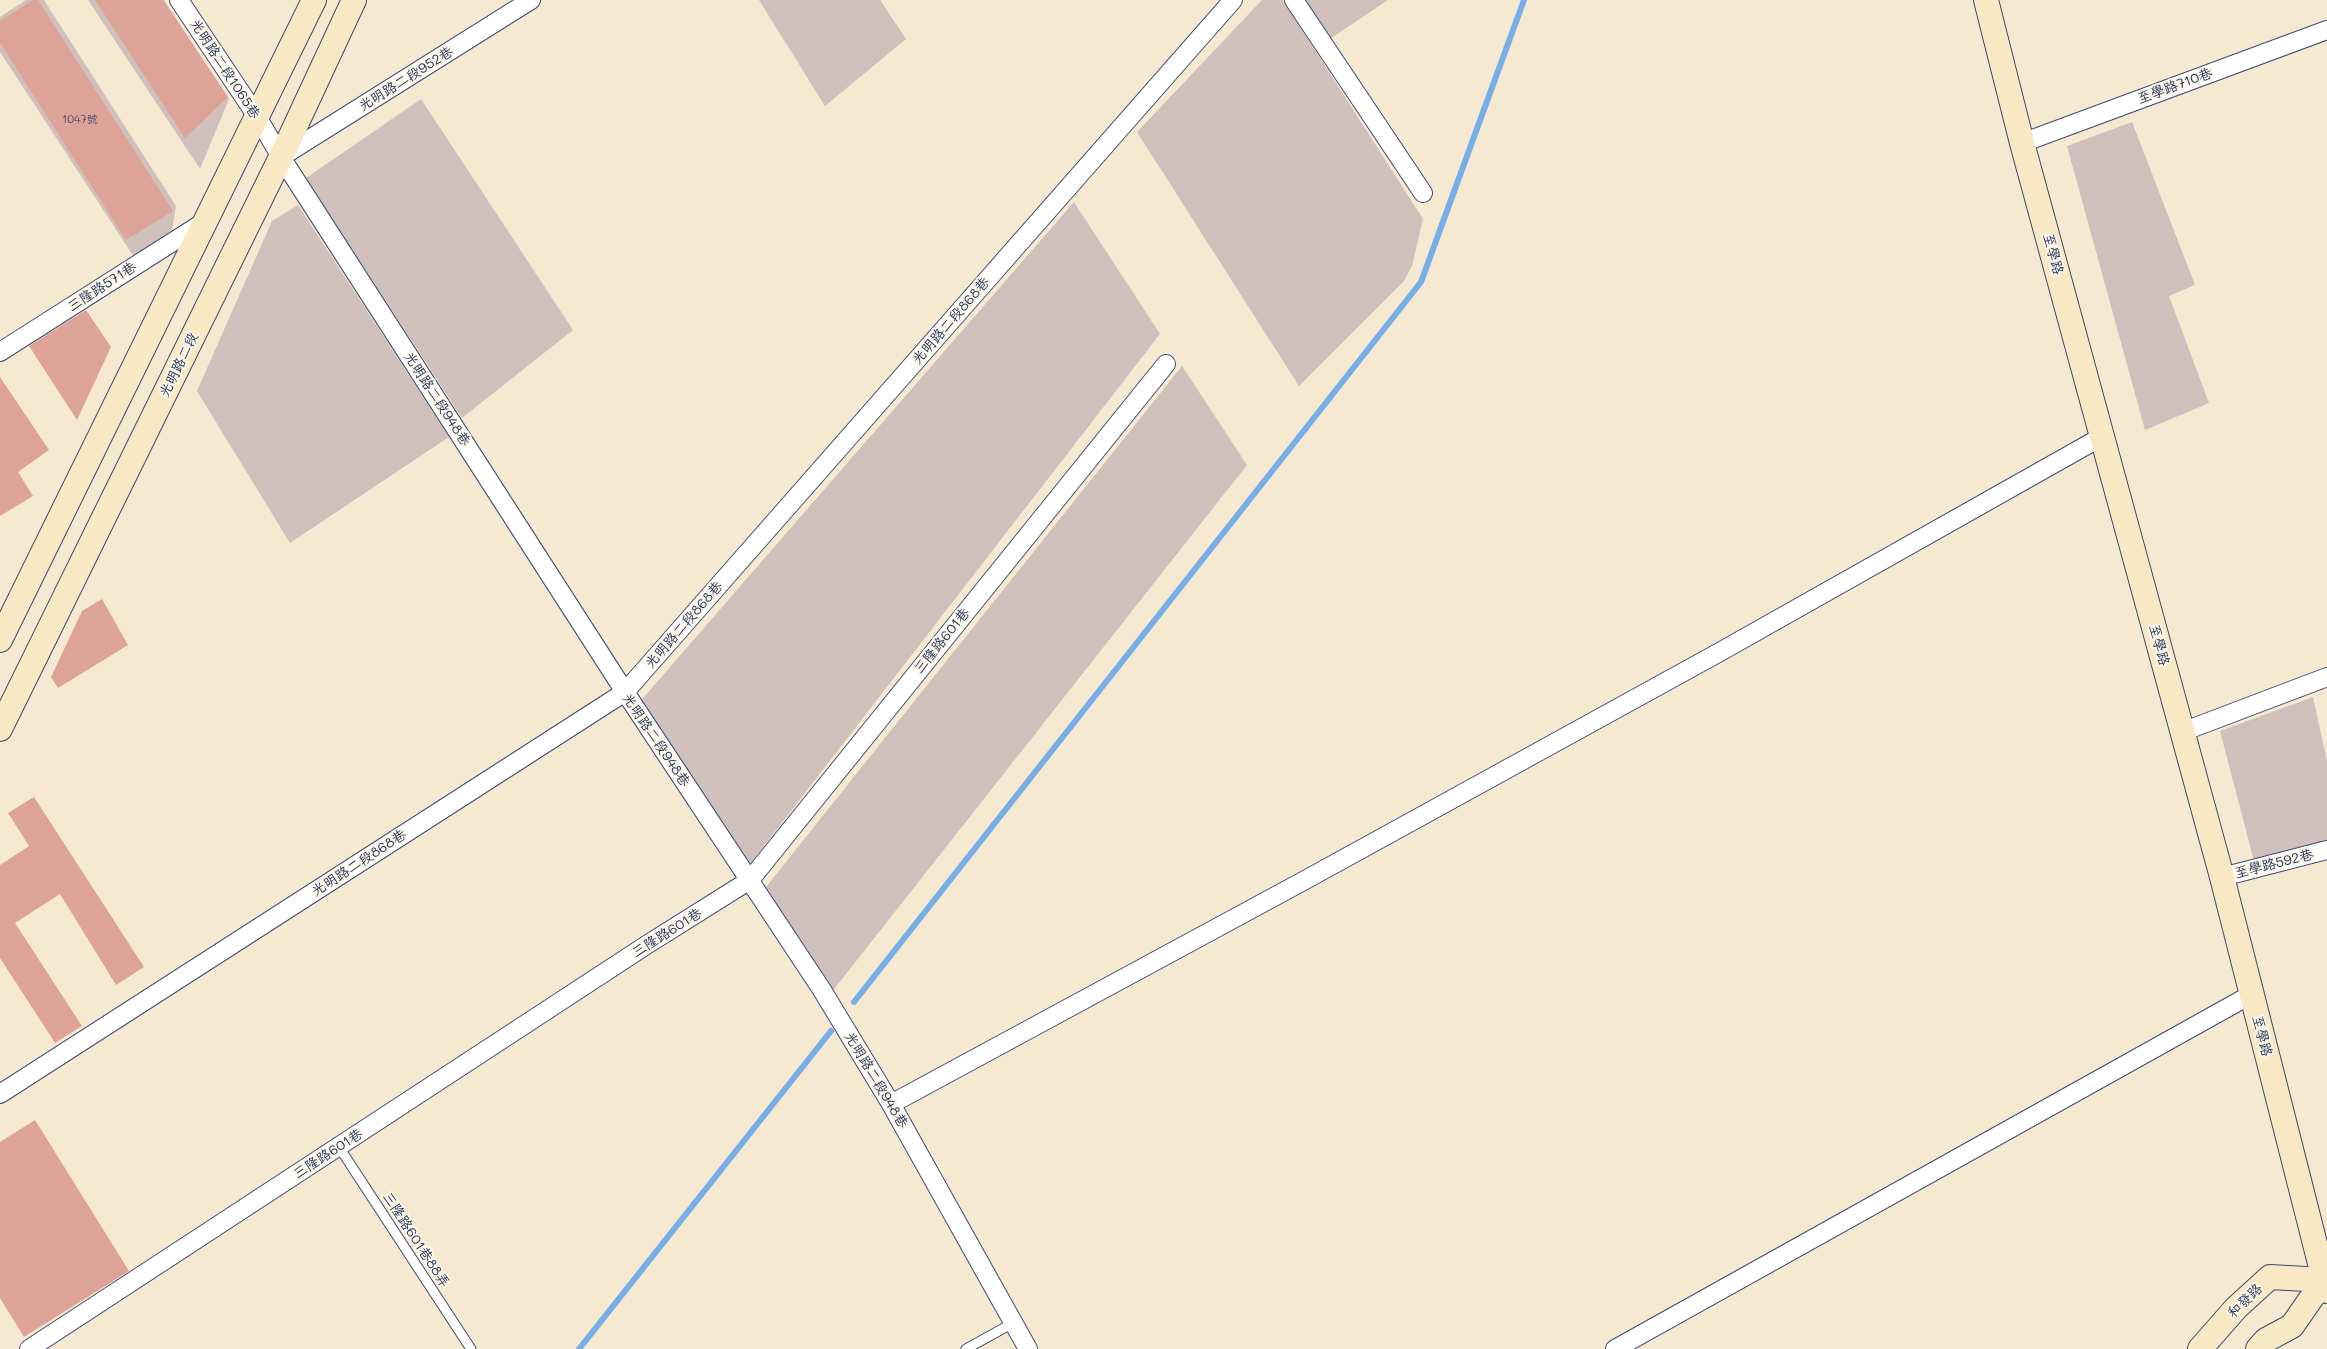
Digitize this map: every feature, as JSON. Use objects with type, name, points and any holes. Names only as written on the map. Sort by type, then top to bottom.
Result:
[{"type":"street","name":"光明路二段1065巷","points":[[179,0],[256,115],[275,148]]},
{"type":"street","points":[[0,640],[314,0]]},
{"type":"street","name":"光明路二段","points":[[0,729],[275,148],[354,0]]},
{"type":"street","name":"光明路二段952巷","points":[[275,148],[531,0]]},
{"type":"street","name":"光明路二段868巷","points":[[0,1094],[625,692],[1233,0]]},
{"type":"street","points":[[1294,0],[1423,193]]},
{"type":"street","name":"至學路","points":[[1986,0],[2022,143],[2222,877],[2325,1285]]},
{"type":"street","name":"至學路710巷","points":[[2022,143],[2327,30]]},
{"type":"street","name":"光明路二段948巷","points":[[275,148],[625,692],[822,990],[891,1104],[1028,1349]]},
{"type":"street","name":"三隆路571巷","points":[[0,352],[204,222]]},
{"type":"street","name":"三隆路601巷","points":[[29,1349],[750,880],[1166,364]]},
{"type":"street","points":[[891,1104],[1298,884],[1665,682],[2103,436]]},
{"type":"street","points":[[2182,732],[2327,677]]},
{"type":"street","name":"至學路592巷","points":[[2222,877],[2327,850]]},
{"type":"street","points":[[1615,1349],[2252,994]]},
{"type":"street","name":"和發路","points":[[2200,1349],[2236,1308],[2270,1277],[2325,1285]]},
{"type":"street","points":[[2258,1349],[2266,1340],[2292,1326],[2325,1285]]},
{"type":"lane","name":"三隆路601巷88弄","points":[[338,1147],[471,1349]]},
{"type":"lane","points":[[966,1349],[1013,1323]]},
{"type":"shaded area","points":[[26,0],[44,0],[176,206],[172,230],[134,257],[0,52],[0,17]]},
{"type":"shaded area","points":[[88,0],[164,0],[229,99],[200,169]]},
{"type":"shaded area","points":[[759,0],[880,0],[906,39],[825,106]]},
{"type":"shaded area","points":[[1262,0],[1283,0],[1423,219],[1412,266],[1404,281],[1299,386],[1137,132]]},
{"type":"shaded area","points":[[1300,0],[1388,0],[1327,41]]},
{"type":"shaded area","points":[[421,99],[573,330],[462,418],[306,178]]},
{"type":"shaded area","points":[[2132,122],[2195,285],[2169,296],[2209,403],[2145,430],[2067,146]]},
{"type":"shaded area","points":[[1074,202],[1160,334],[750,864],[637,705]]},
{"type":"shaded area","points":[[298,205],[449,437],[290,543],[197,391],[272,221]]},
{"type":"shaded area","points":[[1182,366],[1247,465],[831,993],[762,892]]},
{"type":"shaded area","points":[[2313,697],[2327,761],[2327,840],[2254,861],[2220,731]]},
{"type":"building","points":[[33,0],[38,0],[173,211],[126,240],[0,43],[0,21]]},
{"type":"building","points":[[95,0],[163,0],[228,97],[185,138]]},
{"type":"building","points":[[86,310],[111,347],[77,420],[29,346]]},
{"type":"building","points":[[0,377],[49,450],[18,472],[33,496],[0,516]]},
{"type":"building","points":[[102,599],[128,645],[58,688],[51,677],[82,611]]},
{"type":"building","points":[[34,797],[144,967],[116,985],[60,894],[15,923],[82,1026],[55,1043],[0,958],[0,865],[29,846],[8,813]]},
{"type":"building","points":[[35,1120],[129,1271],[24,1337],[0,1298],[0,1142]]},
{"type":"waterway","points":[[854,1002],[1421,282],[1524,0]]},
{"type":"waterway","points":[[579,1349],[831,1031]]}]
